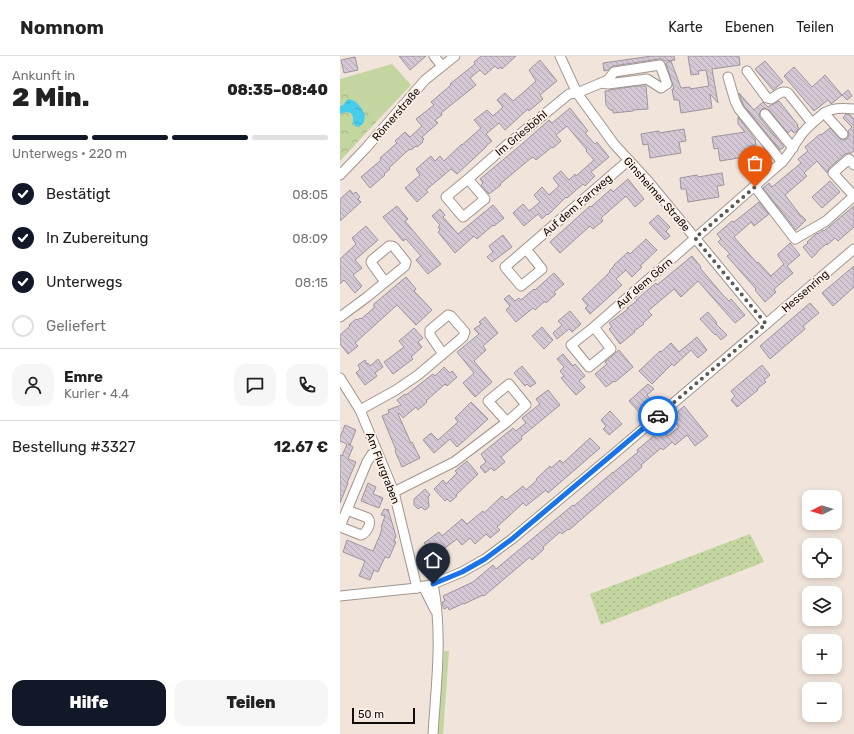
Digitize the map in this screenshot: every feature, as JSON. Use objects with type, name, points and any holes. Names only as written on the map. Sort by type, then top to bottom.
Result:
[{"type":"street","points":[[434,56],[442,66]]},
{"type":"street","name":"Römerstraße","points":[[340,175],[366,148],[425,80],[454,56]]},
{"type":"street","name":"Ginsheimer Straße","points":[[560,56],[577,93],[614,144],[648,181],[766,324]]},
{"type":"street","points":[[660,65],[667,84],[661,88],[648,79],[608,84],[600,83],[608,80],[614,72],[660,65]]},
{"type":"street","points":[[747,71],[768,98],[771,99],[781,92],[788,93],[812,123]]},
{"type":"street","points":[[728,77],[739,109],[782,162]]},
{"type":"street","name":"Im Griesböhl","points":[[468,179],[569,94],[577,93],[600,83]]},
{"type":"street","points":[[843,134],[824,113],[828,110],[848,108],[854,109]]},
{"type":"street","name":"Auf dem Görn","points":[[594,327],[611,349],[589,367],[571,345],[594,327],[755,187],[789,155],[799,137],[824,113]]},
{"type":"street","points":[[764,114],[793,148]]},
{"type":"street","points":[[755,187],[795,239],[826,221],[854,196],[834,173],[849,159],[854,165]]},
{"type":"street","name":"Auf dem Farrweg","points":[[526,249],[628,160]]},
{"type":"street","name":"Hessenring","points":[[340,596],[420,587],[433,584],[468,569],[485,559],[512,539],[854,249]]},
{"type":"street","points":[[340,317],[367,298],[385,282]]},
{"type":"street","points":[[360,410],[418,375],[443,354]]},
{"type":"street","name":"Am Flurgraben","points":[[340,378],[360,410],[394,492],[420,587],[438,617]]},
{"type":"street","points":[[394,492],[454,462],[507,422]]},
{"type":"street","points":[[347,510],[367,462],[372,454],[377,451]]},
{"type":"street","points":[[433,584],[436,596],[439,647],[433,734]]},
{"type":"green space","points":[[392,64],[411,85],[379,119],[340,79]]},
{"type":"green space","points":[[340,80],[379,119],[340,161]]},
{"type":"green space","points":[[750,534],[764,562],[601,625],[590,594]]},
{"type":"green space","points":[[444,651],[449,651],[443,734],[438,734]]},
{"type":"water","points":[[348,99],[356,102],[365,115],[364,122],[359,127],[355,126],[353,123],[351,113],[346,112],[340,114],[340,106],[343,105]]},
{"type":"building","points":[[399,56],[426,56],[410,70]]},
{"type":"building","points":[[481,56],[516,56],[502,69],[501,67],[498,69],[495,66],[485,75],[480,70],[470,78],[476,85],[441,113],[442,115],[435,120],[438,123],[422,137],[424,139],[422,141],[423,142],[405,153],[389,168],[390,169],[384,174],[385,175],[370,188],[361,177],[381,160],[380,158],[397,143],[395,141],[405,132],[410,137],[422,126],[416,119],[434,105],[431,102],[451,85],[450,84],[475,64],[474,62]]},
{"type":"building","points":[[652,56],[674,56],[675,60],[665,61],[659,59],[613,66],[604,71],[603,63]]},
{"type":"building","points":[[688,56],[739,56],[740,65],[712,69],[718,103],[710,94],[712,108],[681,113],[679,100],[674,100],[672,89],[674,89],[666,63],[671,61],[681,88],[690,87],[690,89],[709,86],[706,70],[698,71],[699,74],[691,75]]},
{"type":"building","points":[[355,57],[358,70],[344,73],[341,60]]},
{"type":"building","points":[[540,60],[557,81],[540,95],[543,99],[529,111],[528,109],[505,130],[499,123],[486,134],[492,141],[486,147],[457,174],[451,169],[426,190],[428,192],[417,202],[405,188],[420,175],[416,169],[431,156],[435,161],[440,156],[444,161],[481,128],[474,120],[487,110],[493,116],[503,107],[497,100],[505,93],[513,101],[525,91],[536,81],[529,70]]},
{"type":"building","points":[[765,61],[783,82],[773,90],[755,69]]},
{"type":"building","points":[[794,67],[812,87],[825,75],[842,95],[831,104],[828,100],[814,111],[784,76]]},
{"type":"building","points":[[636,86],[646,86],[648,109],[613,113],[613,110],[610,110],[606,105],[605,91]]},
{"type":"building","points":[[848,90],[852,96],[847,100],[842,95]]},
{"type":"building","points":[[739,93],[754,110],[763,102],[768,107],[779,101],[798,125],[797,126],[799,128],[797,131],[794,133],[791,130],[788,133],[769,110],[764,108],[762,109],[759,115],[784,147],[780,150],[744,106]]},
{"type":"building","points":[[570,108],[588,131],[585,133],[595,144],[597,142],[609,157],[591,172],[595,176],[585,186],[583,184],[567,198],[566,197],[542,219],[538,214],[524,226],[513,213],[523,204],[529,211],[540,202],[534,195],[542,187],[549,195],[559,186],[553,178],[561,171],[569,180],[575,174],[576,176],[594,160],[567,126],[556,135],[561,141],[553,148],[552,147],[536,160],[533,157],[530,159],[489,194],[481,185],[483,183],[480,179],[549,120],[552,123]]},
{"type":"building","points":[[846,114],[850,115],[854,119],[854,151],[845,154],[829,168],[827,173],[817,161],[804,173],[807,176],[785,195],[801,216],[806,220],[796,230],[763,188],[769,183],[772,187],[801,163],[798,159],[808,151],[805,147],[820,134],[821,135],[830,128],[841,140],[847,139],[849,135],[848,131],[852,127],[843,118]]},
{"type":"building","points":[[738,117],[755,139],[756,145],[750,146],[751,156],[720,161],[718,148],[714,149],[712,137],[745,132],[738,124]]},
{"type":"building","points":[[684,129],[686,141],[679,142],[681,153],[650,158],[648,144],[643,145],[641,134]]},
{"type":"building","points":[[722,173],[724,185],[717,186],[719,197],[688,202],[686,189],[681,189],[680,178]]},
{"type":"building","points":[[628,179],[644,199],[635,207],[626,196],[601,218],[603,221],[593,229],[590,226],[560,253],[550,242],[611,189],[613,192]]},
{"type":"building","points":[[830,181],[840,192],[822,208],[812,197]]},
{"type":"building","points":[[350,190],[353,194],[356,192],[360,197],[358,199],[361,202],[340,221],[340,199]]},
{"type":"building","points":[[759,202],[769,214],[754,226],[751,222],[734,237],[757,263],[758,262],[771,276],[784,264],[778,254],[790,243],[800,255],[787,266],[793,273],[774,289],[776,292],[765,302],[755,290],[756,289],[727,256],[730,254],[718,242],[721,239],[717,234],[732,221],[734,222]]},
{"type":"building","points":[[493,205],[504,218],[494,226],[493,225],[477,239],[474,236],[455,253],[438,232],[440,230],[438,227],[440,225],[432,216],[440,209],[445,215],[443,217],[458,234]]},
{"type":"building","points":[[397,206],[408,219],[405,221],[441,264],[428,274],[416,260],[421,256],[406,239],[403,241],[383,217]]},
{"type":"building","points":[[854,206],[854,227],[838,241],[835,238],[827,245],[826,244],[812,258],[803,247],[808,243],[807,242],[817,233],[818,234],[823,230],[824,231]]},
{"type":"building","points":[[658,215],[670,227],[666,231],[670,236],[665,240],[649,223]]},
{"type":"building","points":[[366,226],[378,240],[355,260],[362,268],[353,275],[362,286],[355,293],[344,280],[340,284],[340,259],[356,244],[352,238]]},
{"type":"building","points":[[503,235],[512,247],[492,262],[487,257],[493,252],[489,246]]},
{"type":"building","points":[[646,239],[657,250],[640,266],[642,267],[632,277],[626,270],[616,279],[622,285],[590,314],[585,308],[588,306],[582,299],[610,272],[609,271],[614,265],[628,252],[630,254]]},
{"type":"building","points":[[692,256],[722,294],[729,301],[731,299],[745,315],[735,323],[698,281],[681,297],[674,289],[648,311],[652,315],[643,323],[644,324],[620,344],[609,329],[612,327],[609,323],[628,309],[627,308],[637,301],[636,300],[656,283],[657,285]]},
{"type":"building","points":[[854,266],[854,287],[833,306],[822,293]]},
{"type":"building","points":[[554,273],[564,284],[554,292],[556,294],[546,303],[545,301],[535,310],[533,308],[516,322],[506,310],[510,306],[504,299],[509,295],[515,301],[519,298],[521,300]]},
{"type":"building","points":[[406,277],[416,289],[414,291],[432,310],[416,325],[397,305],[355,343],[358,346],[348,354],[340,344],[340,335],[356,319],[361,319],[374,308],[374,304]]},
{"type":"building","points":[[810,303],[819,313],[803,326],[805,329],[770,359],[760,346]]},
{"type":"building","points":[[570,311],[581,324],[572,332],[569,329],[557,339],[553,333],[562,325],[558,321]]},
{"type":"building","points":[[708,312],[717,323],[716,324],[727,335],[721,340],[700,319]]},
{"type":"building","points":[[485,317],[498,333],[483,346],[486,350],[474,361],[492,382],[475,397],[463,383],[474,373],[457,352],[479,334],[474,329],[481,324],[479,322]]},
{"type":"building","points":[[542,327],[553,340],[544,349],[532,336]]},
{"type":"building","points":[[414,328],[423,338],[418,342],[422,347],[411,357],[413,359],[393,374],[384,362],[404,347],[399,341]]},
{"type":"building","points":[[697,337],[707,350],[698,358],[691,350],[674,366],[672,364],[652,384],[639,371],[660,351],[661,352],[671,343],[679,352]]},
{"type":"building","points":[[619,350],[633,367],[615,382],[614,381],[606,387],[595,374],[607,364],[605,362]]},
{"type":"building","points":[[563,354],[573,366],[575,364],[585,376],[579,381],[585,387],[576,395],[561,378],[564,376],[560,371],[564,367],[557,359]]},
{"type":"building","points":[[378,359],[383,367],[375,373],[377,376],[365,385],[356,373],[360,369],[358,365],[365,360],[370,366]]},
{"type":"building","points":[[762,365],[770,375],[764,380],[766,382],[737,407],[731,400],[735,396],[731,391]]},
{"type":"building","points":[[522,366],[536,383],[530,387],[527,384],[525,386],[514,373]]},
{"type":"building","points":[[444,367],[450,373],[452,371],[457,377],[447,386],[445,384],[418,410],[416,407],[403,418],[399,413],[398,414],[411,443],[412,442],[420,458],[402,467],[382,416],[389,413],[388,410],[401,405],[397,400],[405,394],[406,395],[433,374],[435,376]]},
{"type":"building","points":[[648,384],[654,389],[647,395],[652,401],[639,412],[629,401]]},
{"type":"building","points":[[548,390],[560,405],[521,437],[522,439],[501,457],[505,462],[494,471],[491,468],[485,473],[480,467],[486,462],[481,454],[513,428],[516,431],[526,423],[522,418],[540,404],[536,399]]},
{"type":"building","points":[[471,402],[488,419],[457,447],[450,439],[434,453],[423,440],[431,433],[438,440],[458,422],[455,418]]},
{"type":"building","points":[[684,406],[708,436],[695,446],[687,435],[675,445],[672,442],[663,450],[661,448],[641,465],[642,467],[569,530],[568,529],[562,534],[560,532],[543,547],[544,549],[532,560],[530,557],[484,596],[483,595],[449,610],[448,607],[444,609],[442,602],[445,601],[443,596],[473,582],[493,565],[496,569],[573,505],[574,506],[638,452],[637,450],[662,429],[668,436],[679,427],[671,418]]},
{"type":"building","points":[[610,411],[622,424],[609,435],[603,429],[606,426],[601,420]]},
{"type":"building","points":[[345,425],[356,430],[350,445],[348,444],[353,447],[348,459],[356,462],[340,503],[340,455],[342,456],[347,444],[340,441],[340,437]]},
{"type":"building","points":[[590,438],[600,448],[548,493],[546,490],[526,506],[523,503],[497,527],[500,530],[490,538],[486,534],[475,544],[470,538],[462,545],[457,539],[434,556],[424,543],[439,532],[442,536],[462,519],[467,524],[483,511],[484,513],[502,496],[506,500],[523,486],[526,490],[550,466],[551,468],[560,460],[563,463]]},
{"type":"building","points":[[467,461],[478,474],[450,502],[447,499],[445,501],[434,489],[443,480],[446,484],[457,473],[455,471]]},
{"type":"building","points":[[368,483],[376,487],[373,494],[383,498],[379,508],[361,501]]},
{"type":"building","points":[[425,489],[430,495],[428,497],[429,507],[425,510],[421,507],[418,509],[414,505],[414,499]]},
{"type":"building","points":[[384,509],[388,509],[396,536],[394,541],[396,542],[389,558],[385,557],[378,572],[374,570],[370,580],[359,576],[365,561],[343,552],[347,540],[373,551],[382,528],[381,527],[385,516],[381,515]]},
{"type":"way so far","points":[[658,416],[766,324],[695,238],[755,187]]},
{"type":"route","points":[[433,584],[462,572],[485,559],[512,539],[658,416]]}]
